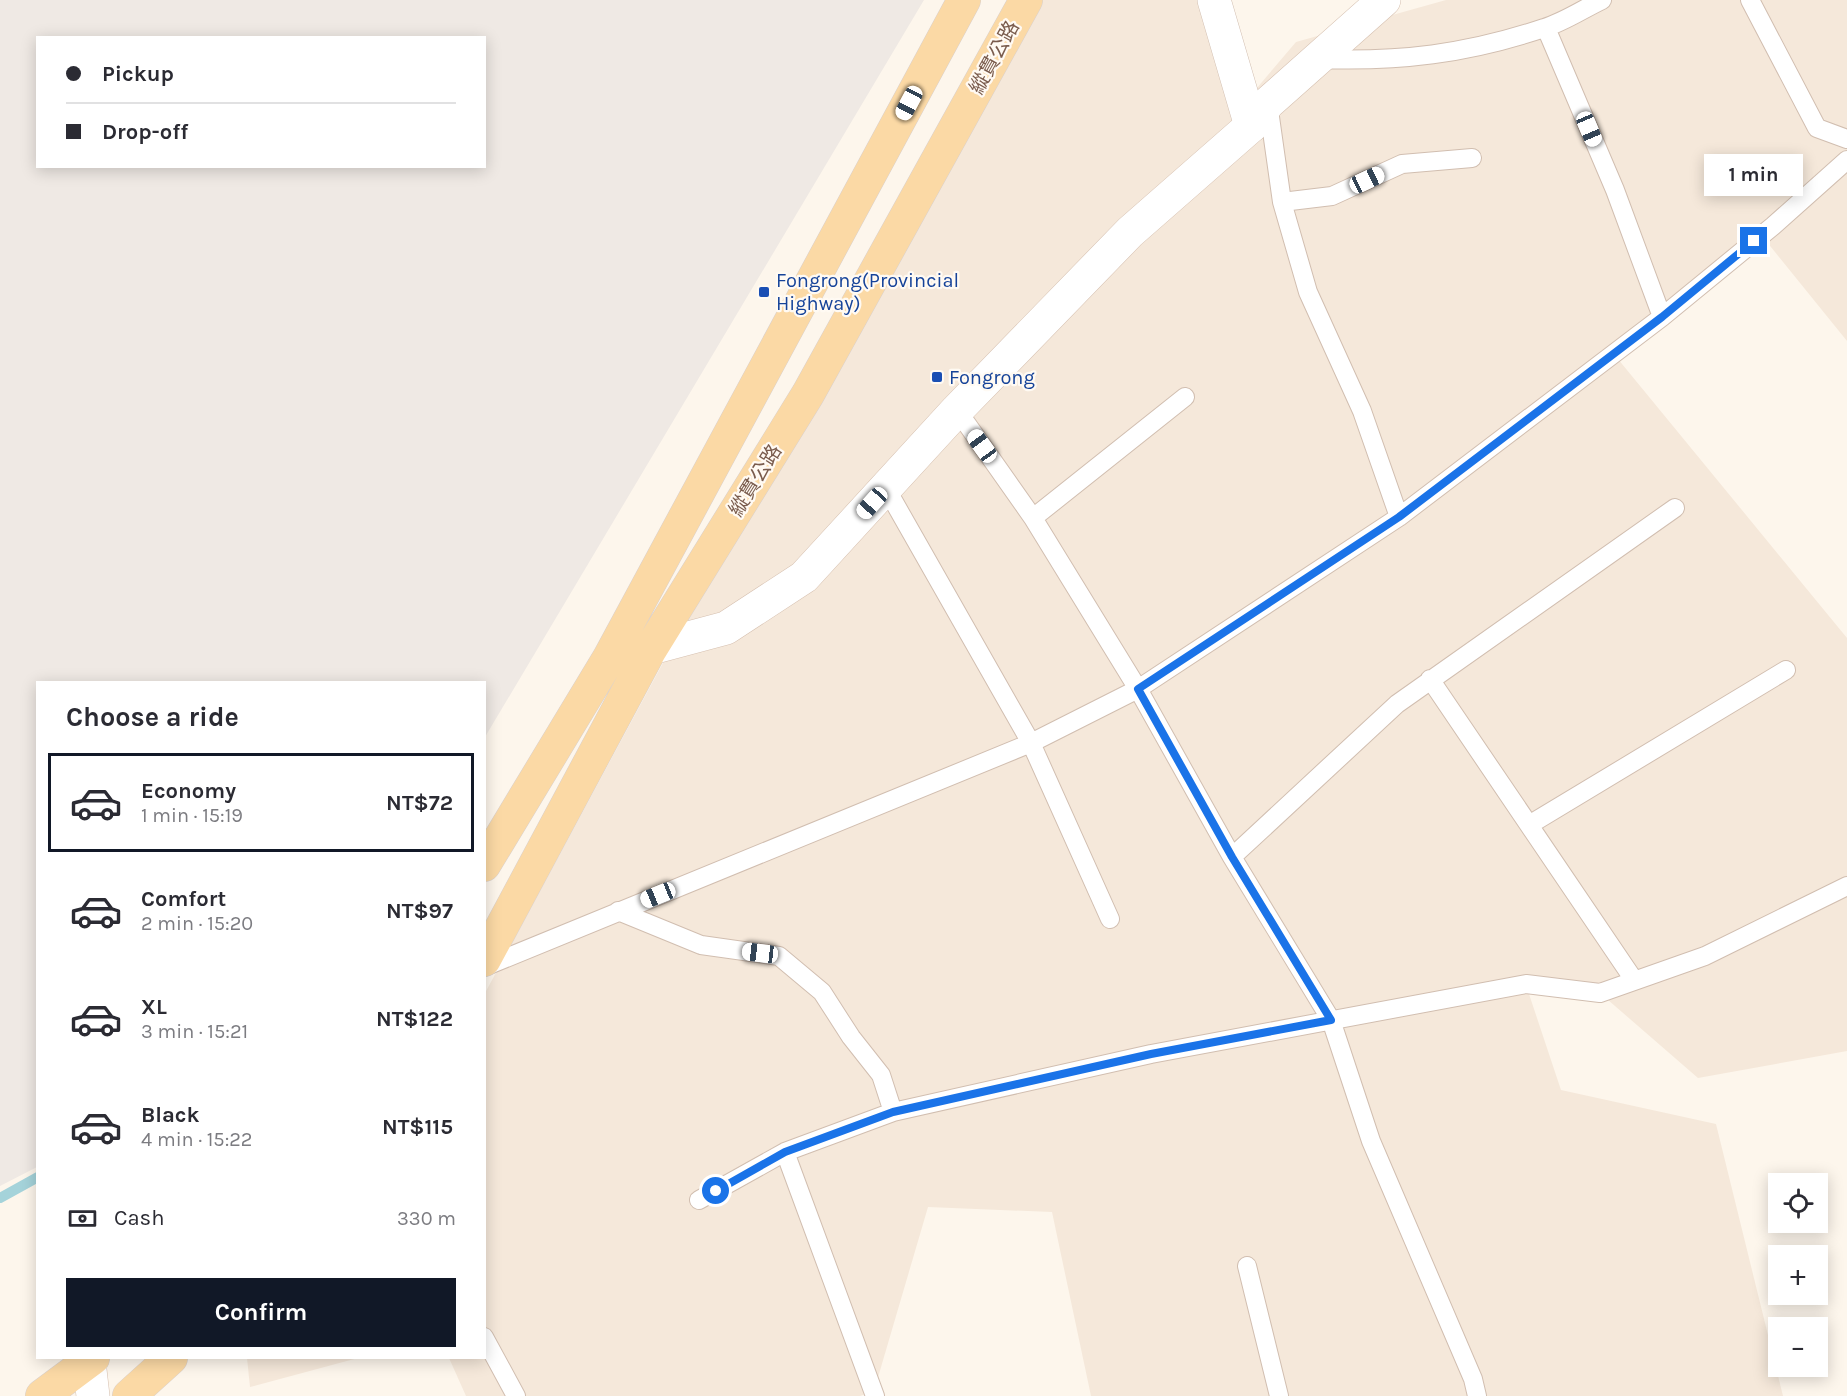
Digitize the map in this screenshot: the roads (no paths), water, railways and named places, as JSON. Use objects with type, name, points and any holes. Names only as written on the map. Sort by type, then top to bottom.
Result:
[{"type":"main road","name":"縱貫公路","points":[[486,863],[609,658],[964,0]]},
{"type":"main road","name":"縱貫公路","points":[[486,956],[650,650],[808,394],[1026,0]]},
{"type":"main road","points":[[42,1396],[91,1359]]},
{"type":"main road","points":[[129,1396],[170,1359]]},
{"type":"street","points":[[1214,0],[1260,114]]},
{"type":"street","points":[[609,658],[650,650],[726,628],[780,596],[804,578],[957,410],[1130,232],[1384,0]]},
{"type":"street","points":[[91,1359],[93,1396]]},
{"type":"lane","points":[[1318,59],[1367,61],[1445,54],[1546,28],[1602,0]]},
{"type":"lane","points":[[1750,0],[1817,128],[1847,140]]},
{"type":"lane","points":[[1546,28],[1615,190],[1662,317]]},
{"type":"lane","points":[[1260,114],[1308,292],[1362,411],[1399,517]]},
{"type":"lane","points":[[1282,202],[1332,196],[1402,164],[1472,158]]},
{"type":"lane","points":[[486,966],[1031,743],[1138,689],[1399,517],[1662,317],[1773,226],[1847,160]]},
{"type":"lane","points":[[1033,518],[1185,397]]},
{"type":"lane","points":[[957,410],[1033,518],[1138,689],[1232,857],[1331,1020],[1371,1141],[1473,1379],[1477,1396]]},
{"type":"lane","points":[[886,488],[1031,743],[1110,920]]},
{"type":"lane","points":[[1232,857],[1397,704],[1675,508]]},
{"type":"lane","points":[[1529,825],[1786,670]]},
{"type":"lane","points":[[1430,679],[1634,980]]},
{"type":"lane","points":[[699,1200],[785,1152],[893,1112],[1151,1054],[1526,984],[1600,993],[1705,956],[1847,886]]},
{"type":"lane","points":[[618,911],[701,945],[779,956],[822,992],[851,1037],[881,1075],[893,1112]]},
{"type":"lane","points":[[785,1152],[875,1396]]},
{"type":"lane","points":[[1247,1266],[1279,1396]]},
{"type":"lane","points":[[486,1341],[516,1396]]},
{"type":"waterway","points":[[0,1198],[36,1178]]},
{"type":"place","name":"Fongrong(Provincial Highway)","points":[[764,292]]},
{"type":"place","name":"Fongrong","points":[[937,377]]}]
